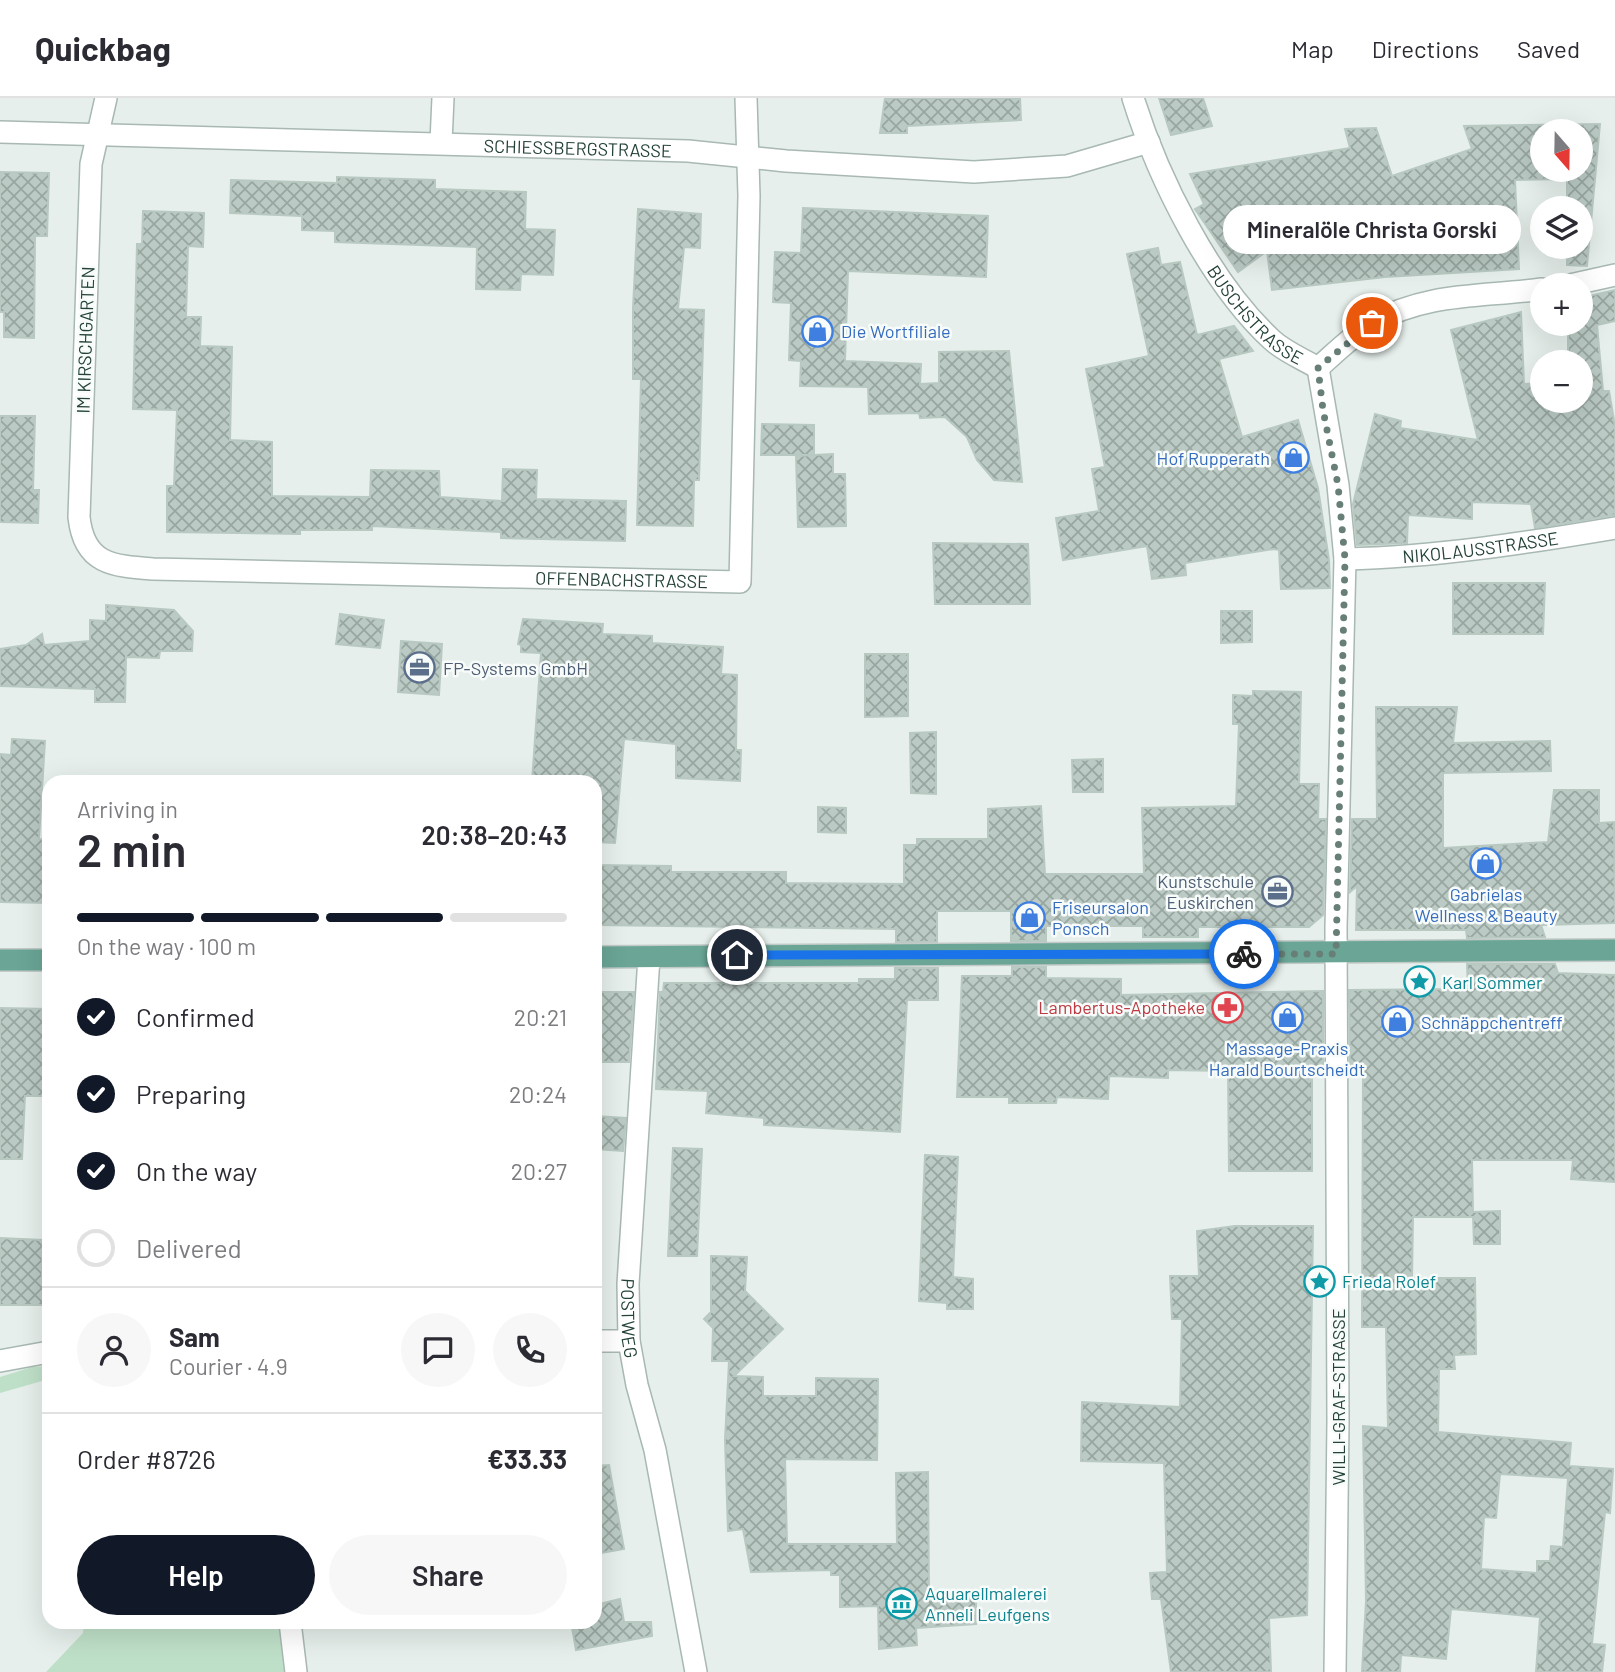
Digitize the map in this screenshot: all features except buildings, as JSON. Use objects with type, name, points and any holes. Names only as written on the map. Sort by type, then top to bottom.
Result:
[{"type":"main road","points":[[602,957],[1615,950]]},
{"type":"main road","points":[[0,960],[42,960]]},
{"type":"street","name":"IM KIRSCHGARTEN","points":[[87,547],[81,532],[80,503],[91,164],[106,98]]},
{"type":"street","points":[[441,142],[443,98]]},
{"type":"street","points":[[746,98],[747,158]]},
{"type":"street","name":"BUSCHSTRASSE","points":[[1133,98],[1149,142],[1183,218],[1238,299],[1272,340],[1318,368],[1323,410],[1338,485],[1345,559],[1336,954]]},
{"type":"street","name":"SCHIESSBERGSTRASSE","points":[[0,132],[441,142],[688,151],[910,170],[1024,171],[1076,164],[1149,142]]},
{"type":"street","name":"OFFENBACHSTRASSE","points":[[87,547],[98,558],[110,564],[153,569],[740,582],[749,196],[747,158]]},
{"type":"street","points":[[1593,280],[1615,275]]},
{"type":"street","points":[[1318,368],[1372,323],[1410,306],[1452,296],[1530,290]]},
{"type":"street","name":"NIKOLAUSSTRASSE","points":[[1345,559],[1408,557],[1532,542],[1615,528]]},
{"type":"street","name":"WILLI-GRAF-STRASSE","points":[[1335,1672],[1338,1435],[1336,954]]},
{"type":"street","name":"POSTWEG","points":[[649,957],[628,1284],[628,1341],[655,1450],[695,1672]]},
{"type":"street","points":[[602,1341],[628,1341]]},
{"type":"street","points":[[0,1361],[42,1353]]},
{"type":"street","points":[[291,1629],[296,1672]]},
{"type":"green space","points":[[42,1366],[42,1381],[0,1393],[0,1377]]},
{"type":"green space","points":[[83,1629],[282,1629],[287,1672],[46,1672],[83,1633]]},
{"type":"way so far","points":[[1244,954],[1336,954],[1345,559],[1338,485],[1323,410],[1318,368],[1372,323]]},
{"type":"place","name":"Mineralöle Christa Gorski","points":[[1372,323]]},
{"type":"place","name":"Die Wortfiliale","points":[[818,331]]},
{"type":"place","name":"Hof Rupperath","points":[[1293,458]]},
{"type":"place","name":"FP-Systems GmbH","points":[[420,668]]},
{"type":"place","name":"Gabrielas Wellness & Beauty","points":[[1486,863]]},
{"type":"place","name":"Kunstschule Euskirchen","points":[[1277,891]]},
{"type":"place","name":"Friseursalon Ponsch","points":[[1029,917]]},
{"type":"place","name":"Karl Sommer","points":[[1419,982]]},
{"type":"place","name":"Lambertus-Apotheke","points":[[1228,1007]]},
{"type":"place","name":"Massage-Praxis Harald Bourtscheidt","points":[[1287,1018]]},
{"type":"place","name":"Schnäppchentreff","points":[[1398,1022]]},
{"type":"place","name":"Frieda Rolef","points":[[1319,1281]]},
{"type":"place","name":"Aquarellmalerei Anneli Leufgens","points":[[902,1603]]},
{"type":"route","points":[[737,955],[1244,954]]}]
